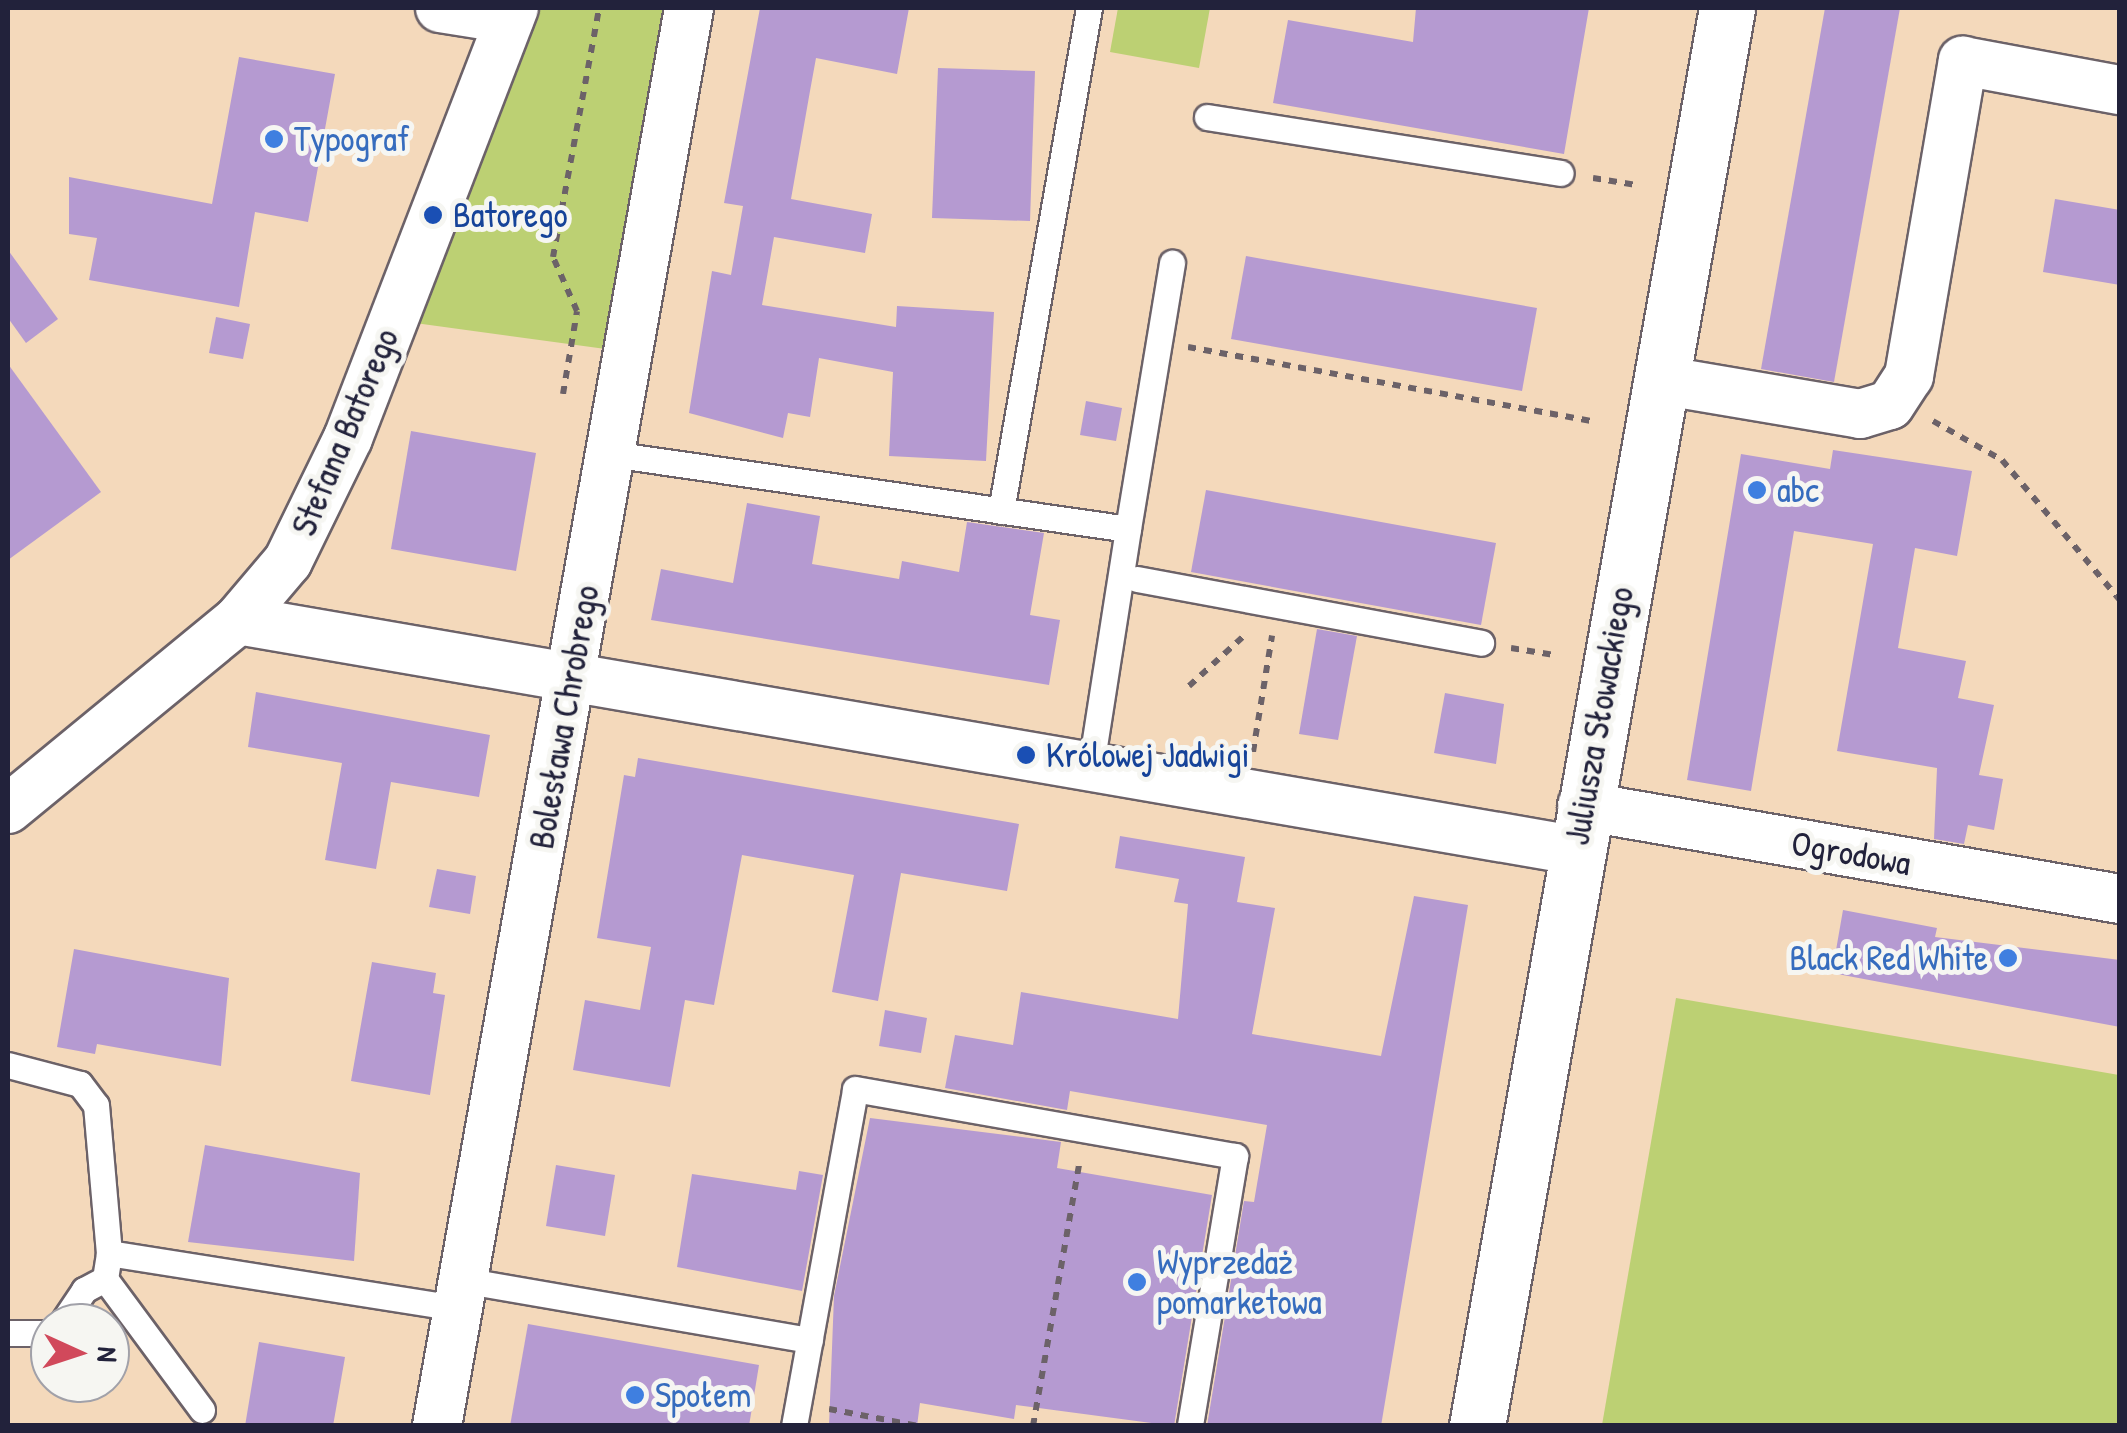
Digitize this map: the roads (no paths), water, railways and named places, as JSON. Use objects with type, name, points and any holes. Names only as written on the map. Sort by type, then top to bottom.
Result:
[{"type":"street","points":[[440,8],[512,13]]},
{"type":"street","name":"Bolesława Chrobrego","points":[[437,1426],[689,8]]},
{"type":"street","name":"Juliusza Słowackiego","points":[[1477,1426],[1578,828],[1727,8]]},
{"type":"street","name":"Stefana Batorego","points":[[8,809],[238,620],[314,519],[512,13]]},
{"type":"street","points":[[1660,380],[1860,414],[1890,405],[1909,376],[1963,61],[2120,90]]},
{"type":"street","points":[[238,620],[1091,766],[1578,828]]},
{"type":"street","name":"Ogrodowa","points":[[1578,828],[2120,899]]},
{"type":"lane","points":[[1001,511],[1089,8]]},
{"type":"lane","points":[[1207,117],[1561,173]]},
{"type":"lane","points":[[1091,766],[1172,263]]},
{"type":"lane","points":[[611,454],[1128,529]]},
{"type":"lane","points":[[1137,580],[1481,643]]},
{"type":"lane","points":[[8,1065],[80,1084],[96,1105],[107,1266],[202,1410]]},
{"type":"lane","points":[[796,1414],[855,1089],[1235,1156],[1190,1426]]},
{"type":"lane","points":[[107,1266],[460,1294],[810,1340]]},
{"type":"lane","points":[[75,1303],[107,1266]]},
{"type":"place","name":"Typograf","points":[[274,139]]},
{"type":"place","name":"Batorego","points":[[433,215]]},
{"type":"place","name":"abc","points":[[1757,490]]},
{"type":"place","name":"Królowej Jadwigi","points":[[1026,755]]},
{"type":"place","name":"Black Red White","points":[[2008,958]]},
{"type":"place","name":"Wyprzedaż pomarketowa","points":[[1137,1282]]},
{"type":"place","name":"Społem","points":[[635,1395]]}]
